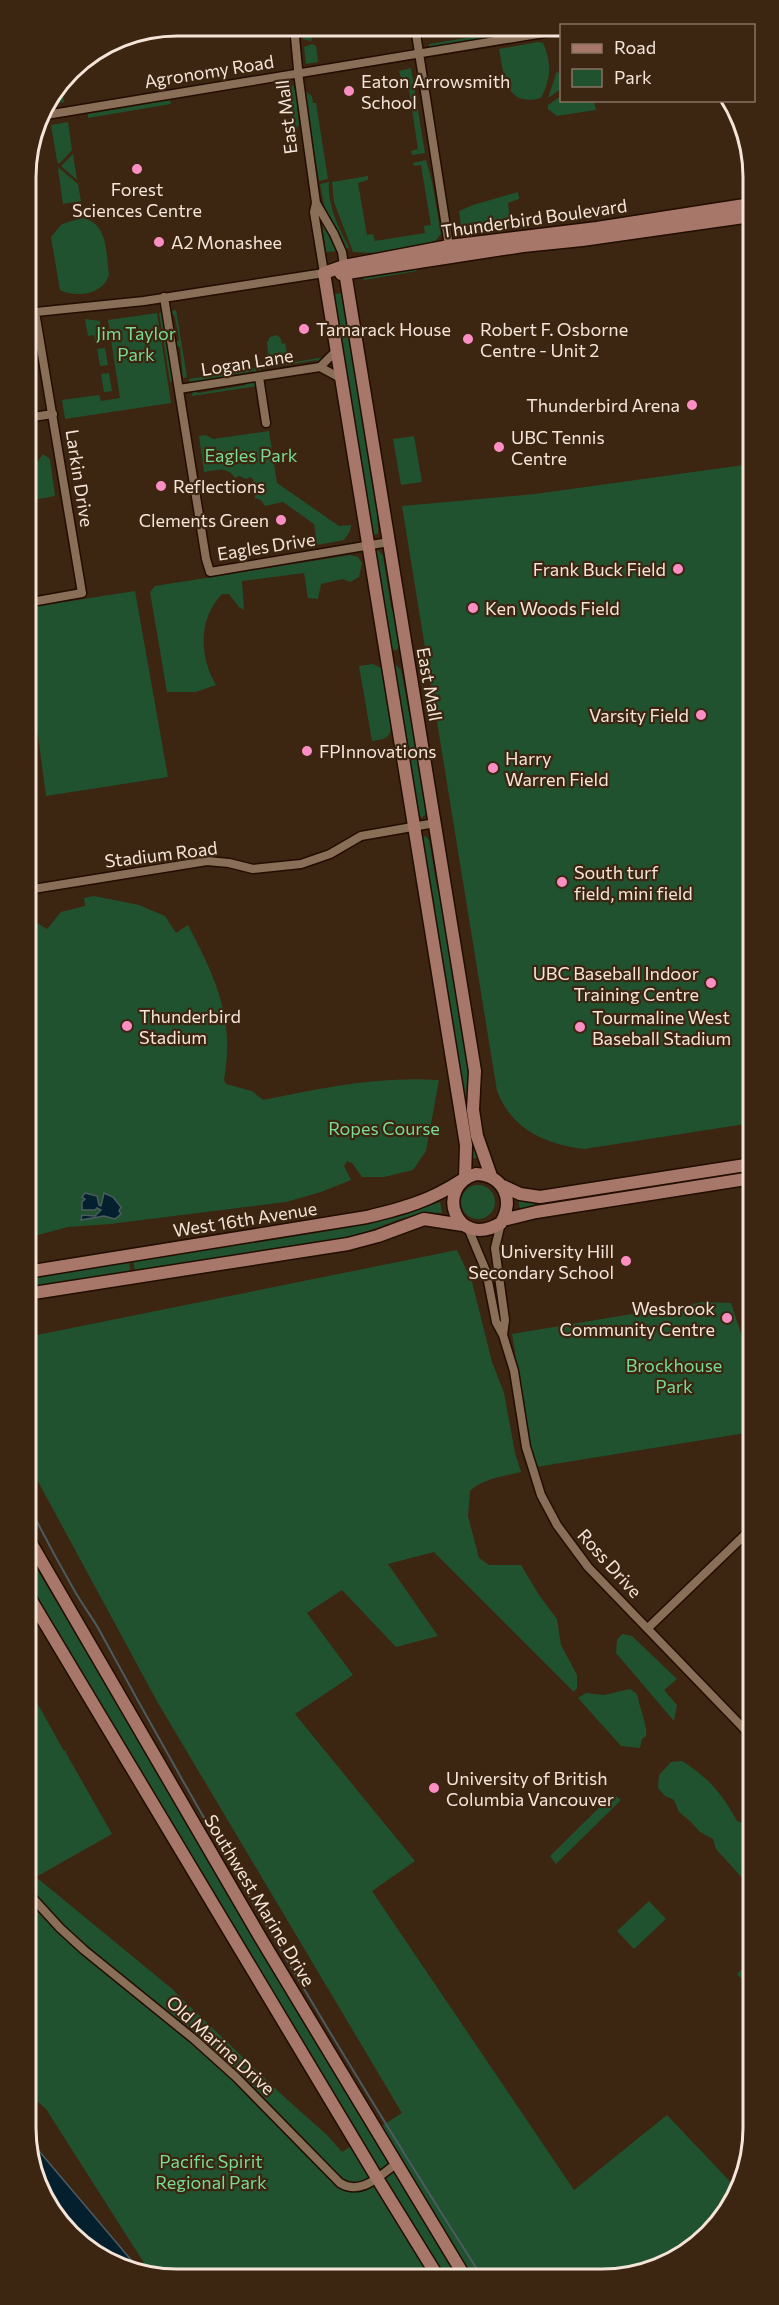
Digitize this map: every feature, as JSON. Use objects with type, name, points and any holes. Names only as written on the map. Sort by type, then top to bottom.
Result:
[{"type":"main road","name":"Thunderbird Boulevard","points":[[345,270],[449,246],[597,228],[743,205]]},
{"type":"main road","name":"Thunderbird Boulevard","points":[[324,273],[743,217]]},
{"type":"main road","name":"East Mall","points":[[345,270],[475,1071],[473,1110],[477,1136],[491,1176]]},
{"type":"main road","name":"East Mall","points":[[324,273],[466,1145],[463,1179]]},
{"type":"main road","points":[[466,1227],[456,1216],[454,1196],[463,1179],[476,1174],[491,1176],[503,1186],[520,1194],[540,1197],[743,1165]]},
{"type":"main road","name":"West 16th Avenue","points":[[36,1271],[367,1217],[415,1205],[439,1195],[463,1179]]},
{"type":"main road","points":[[36,1293],[348,1244],[424,1220],[484,1231],[502,1221],[545,1210],[743,1179]]},
{"type":"main road","points":[[502,1221],[506,1204],[503,1186]]},
{"type":"main road","name":"Southwest Marine Drive","points":[[36,1552],[137,1728],[460,2269]]},
{"type":"main road","points":[[36,1608],[376,2178],[433,2269]]},
{"type":"street","name":"East Mall","points":[[295,36],[316,203],[314,212],[324,273]]},
{"type":"street","points":[[416,36],[449,246]]},
{"type":"street","name":"Agronomy Road","points":[[51,114],[524,36]]},
{"type":"street","name":"East Mall","points":[[316,203],[342,252],[345,270]]},
{"type":"street","name":"Thunderbird Boulevard","points":[[36,311],[100,306],[324,273]]},
{"type":"street","name":"Eagles Drive","points":[[164,297],[206,559],[210,572],[389,542]]},
{"type":"street","name":"Larkin Drive","points":[[36,340],[52,414],[82,593],[36,601]]},
{"type":"street","name":"Logan Lane","points":[[179,389],[320,367],[337,350]]},
{"type":"street","name":"Logan Lane","points":[[320,367],[342,379]]},
{"type":"street","points":[[258,377],[266,423]]},
{"type":"street","points":[[36,416],[52,414]]},
{"type":"street","name":"Stadium Road","points":[[36,889],[207,861],[253,869],[301,864],[330,854],[361,836],[435,823]]},
{"type":"street","name":"Ross Drive","points":[[502,1221],[495,1248],[505,1320],[503,1335]]},
{"type":"street","name":"Ross Drive","points":[[466,1227],[486,1271],[496,1322],[503,1335],[513,1371],[526,1447],[541,1495],[557,1525],[588,1567],[743,1728]]},
{"type":"street","points":[[648,1628],[743,1537]]},
{"type":"street","name":"Old Marine Drive","points":[[36,1902],[84,1950],[195,2040],[236,2077],[340,2183],[346,2187],[364,2187],[396,2164]]},
{"type":"green space","points":[[303,36],[313,36],[311,41],[303,39]]},
{"type":"green space","points":[[478,36],[490,36],[491,38],[429,47],[429,44]]},
{"type":"green space","points":[[543,43],[548,57],[547,84],[541,98],[529,100],[520,98],[508,87],[499,49]]},
{"type":"green space","points":[[312,44],[316,46],[318,62],[306,64],[304,47]]},
{"type":"green space","points":[[411,68],[425,153],[412,155],[411,151],[418,149],[407,77],[401,78],[399,71]]},
{"type":"green space","points":[[557,71],[560,75],[560,90],[548,98]]},
{"type":"green space","points":[[293,85],[296,91],[299,125],[296,128],[288,91]]},
{"type":"green space","points":[[305,91],[312,96],[313,103],[316,103],[328,179],[319,181]]},
{"type":"green space","points":[[63,95],[64,102],[57,103]]},
{"type":"green space","points":[[560,97],[560,102],[594,102],[596,110],[557,116],[548,109],[548,105]]},
{"type":"green space","points":[[170,100],[171,104],[88,118],[88,114]]},
{"type":"green space","points":[[68,122],[72,150],[59,164],[51,125]]},
{"type":"green space","points":[[73,154],[77,180],[61,166]]},
{"type":"green space","points":[[426,160],[441,234],[431,242],[375,253],[353,252],[334,202],[332,182],[368,176],[368,180],[358,183],[367,235],[373,234],[375,241],[425,233],[424,226],[431,225],[421,165],[414,166],[413,163]]},
{"type":"green space","points":[[59,168],[78,184],[81,201],[63,204]]},
{"type":"green space","points":[[329,182],[331,207],[348,245],[349,248],[346,249],[325,210],[320,184]]},
{"type":"green space","points":[[518,192],[519,199],[508,203],[511,227],[462,232],[459,211]]},
{"type":"green space","points":[[81,218],[90,220],[101,232],[106,248],[109,274],[106,281],[96,290],[74,294],[60,290],[51,237],[62,224]]},
{"type":"green space","points":[[322,223],[338,251],[326,252]]},
{"type":"green space","points":[[414,269],[417,271],[364,280],[363,277]]},
{"type":"green space","points":[[344,293],[375,482],[378,534],[372,535],[336,314],[335,294]]},
{"type":"green space","points":[[176,310],[187,377],[183,378],[180,347],[176,342],[179,340],[175,317],[172,313]]},
{"type":"green space","points":[[163,312],[166,342],[169,347],[167,349],[174,380],[170,382],[159,313]]},
{"type":"green space","name":"Jim Taylor Park","points":[[157,313],[171,403],[65,419],[62,400],[99,395],[101,401],[120,398],[108,320]]},
{"type":"green space","points":[[85,319],[100,321],[102,340],[95,341],[94,335],[88,336]]},
{"type":"green space","points":[[277,335],[282,344],[285,343],[290,355],[269,359],[267,343],[270,337]]},
{"type":"green space","points":[[105,348],[108,365],[100,366],[97,349]]},
{"type":"green space","points":[[325,357],[319,363],[317,360],[261,369],[260,372],[258,368]]},
{"type":"green space","points":[[256,368],[256,373],[254,371],[190,383],[189,379]]},
{"type":"green space","points":[[109,373],[112,391],[104,392],[101,374]]},
{"type":"green space","points":[[255,381],[257,386],[192,396],[193,391],[199,393],[246,385],[247,382]]},
{"type":"green space","name":"Eagles Park","points":[[269,431],[277,483],[339,526],[351,525],[344,540],[317,545],[314,524],[283,502],[265,506],[261,500],[255,498],[253,479],[250,477],[235,478],[229,472],[221,470],[204,472],[199,436],[206,435],[213,439]]},
{"type":"green space","points":[[414,436],[422,482],[401,485],[393,439]]},
{"type":"green space","points":[[43,454],[50,459],[55,496],[36,499],[36,464]]},
{"type":"green space","points":[[743,465],[743,1124],[584,1149],[569,1147],[543,1138],[521,1125],[503,1104],[497,1091],[402,506],[535,494]]},
{"type":"green space","points":[[378,550],[383,556],[391,607],[401,644],[396,651],[391,648],[375,551]]},
{"type":"green space","points":[[350,555],[358,557],[362,563],[359,577],[350,582],[343,579],[321,584],[318,599],[308,598],[304,573],[242,581],[244,610],[229,594],[222,594],[209,615],[204,638],[206,662],[216,685],[196,692],[167,692],[150,592],[155,586]]},
{"type":"green space","points":[[135,591],[168,777],[46,796],[36,721],[36,606]]},
{"type":"green space","points":[[393,662],[401,670],[417,743],[427,813],[422,818],[418,814]]},
{"type":"green space","points":[[373,664],[381,668],[391,728],[387,737],[372,741],[359,666]]},
{"type":"green space","points":[[426,836],[429,840],[437,888],[444,904],[470,1063],[478,1158],[472,1158],[422,837]]},
{"type":"green space","name":"Ropes Course","points":[[94,896],[139,905],[165,916],[176,933],[188,925],[207,963],[221,999],[227,1037],[224,1080],[226,1084],[252,1091],[263,1100],[372,1081],[439,1080],[426,1151],[413,1170],[384,1177],[362,1177],[352,1163],[347,1161],[344,1166],[351,1180],[286,1202],[110,1224],[68,1227],[36,1236],[36,922],[47,929],[61,912],[85,906],[84,898]]},
{"type":"green space","points":[[713,1175],[713,1178],[520,1209],[518,1200],[529,1203]]},
{"type":"green space","points":[[478,1185],[490,1190],[495,1202],[490,1214],[478,1219],[466,1214],[461,1202],[466,1190]]},
{"type":"green space","points":[[440,1202],[442,1213],[409,1216],[354,1236],[135,1272],[133,1259],[386,1218]]},
{"type":"green space","name":"Pacific Spirit Regional Park","points":[[457,1250],[472,1282],[492,1362],[504,1393],[515,1453],[521,1472],[487,1481],[470,1491],[468,1516],[479,1558],[489,1565],[521,1565],[557,1619],[561,1645],[577,1675],[577,1688],[574,1692],[434,1552],[388,1564],[438,1636],[396,1647],[342,1590],[307,1613],[353,1675],[295,1714],[415,1861],[372,1891],[574,2190],[667,2115],[731,2183],[708,2221],[688,2240],[656,2258],[611,2269],[168,2269],[145,2265],[46,2109],[36,2100],[36,1877],[171,1988],[327,2135],[342,2152],[360,2140],[36,1594],[36,1568],[371,2133],[402,2113],[158,1703],[36,1478],[36,1335]]},
{"type":"green space","points":[[129,1259],[130,1272],[36,1288],[36,1274]]},
{"type":"green space","name":"Brockhouse Park","points":[[704,1302],[731,1303],[743,1339],[743,1433],[536,1467],[529,1439],[512,1334]]},
{"type":"green space","points":[[622,1634],[632,1636],[677,1679],[664,1690],[677,1705],[674,1721],[616,1653],[617,1640]]},
{"type":"green space","points":[[630,1689],[637,1694],[646,1727],[646,1736],[642,1739],[640,1748],[621,1746],[578,1698],[586,1693],[604,1695]]},
{"type":"green space","points":[[36,1701],[64,1751],[66,1750],[112,1834],[36,1877]]},
{"type":"green space","points":[[682,1761],[700,1773],[714,1787],[737,1821],[743,1823],[743,1879],[716,1849],[713,1839],[700,1832],[679,1812],[674,1800],[665,1796],[658,1788],[659,1775],[671,1762]]},
{"type":"green space","points":[[613,1794],[621,1800],[556,1864],[550,1856]]},
{"type":"green space","points":[[649,1901],[666,1919],[634,1949],[617,1931]]},
{"type":"green space","points":[[743,1970],[743,1980],[737,1974]]},
{"type":"water","points":[[85,1193],[97,1196],[101,1206],[104,1193],[113,1197],[121,1207],[119,1211],[121,1214],[115,1219],[104,1216],[81,1220],[82,1215],[95,1216],[101,1210],[97,1208],[82,1210],[82,1202],[85,1199],[82,1197]]},
{"type":"water","points":[[38,2150],[132,2261],[91,2240],[65,2214],[47,2182]]},
{"type":"waterway","points":[[36,1519],[284,1954],[381,2116],[477,2269]]},
{"type":"place","name":"Eaton Arrowsmith School","points":[[349,91]]},
{"type":"place","name":"Forest Sciences Centre","points":[[137,169]]},
{"type":"place","name":"A2 Monashee","points":[[159,242]]},
{"type":"place","name":"Tamarack House","points":[[304,329]]},
{"type":"place","name":"Robert F. Osborne Centre - Unit 2","points":[[468,339]]},
{"type":"place","name":"Thunderbird Arena","points":[[692,405]]},
{"type":"place","name":"UBC Tennis Centre","points":[[499,447]]},
{"type":"place","name":"Reflections","points":[[161,486]]},
{"type":"place","name":"Clements Green","points":[[281,520]]},
{"type":"place","name":"Frank Buck Field","points":[[678,569]]},
{"type":"place","name":"Ken Woods Field","points":[[473,608]]},
{"type":"place","name":"Varsity Field","points":[[701,715]]},
{"type":"place","name":"FPInnovations","points":[[307,751]]},
{"type":"place","name":"Harry Warren Field","points":[[493,768]]},
{"type":"place","name":"South turf field, mini field","points":[[562,882]]},
{"type":"place","name":"UBC Baseball Indoor Training Centre","points":[[711,983]]},
{"type":"place","name":"Thunderbird Stadium","points":[[127,1026]]},
{"type":"place","name":"Tourmaline West Baseball Stadium","points":[[580,1027]]},
{"type":"place","name":"University Hill Secondary School","points":[[626,1261]]},
{"type":"place","name":"Wesbrook Community Centre","points":[[727,1318]]},
{"type":"place","name":"University of British Columbia Vancouver","points":[[434,1788]]}]
